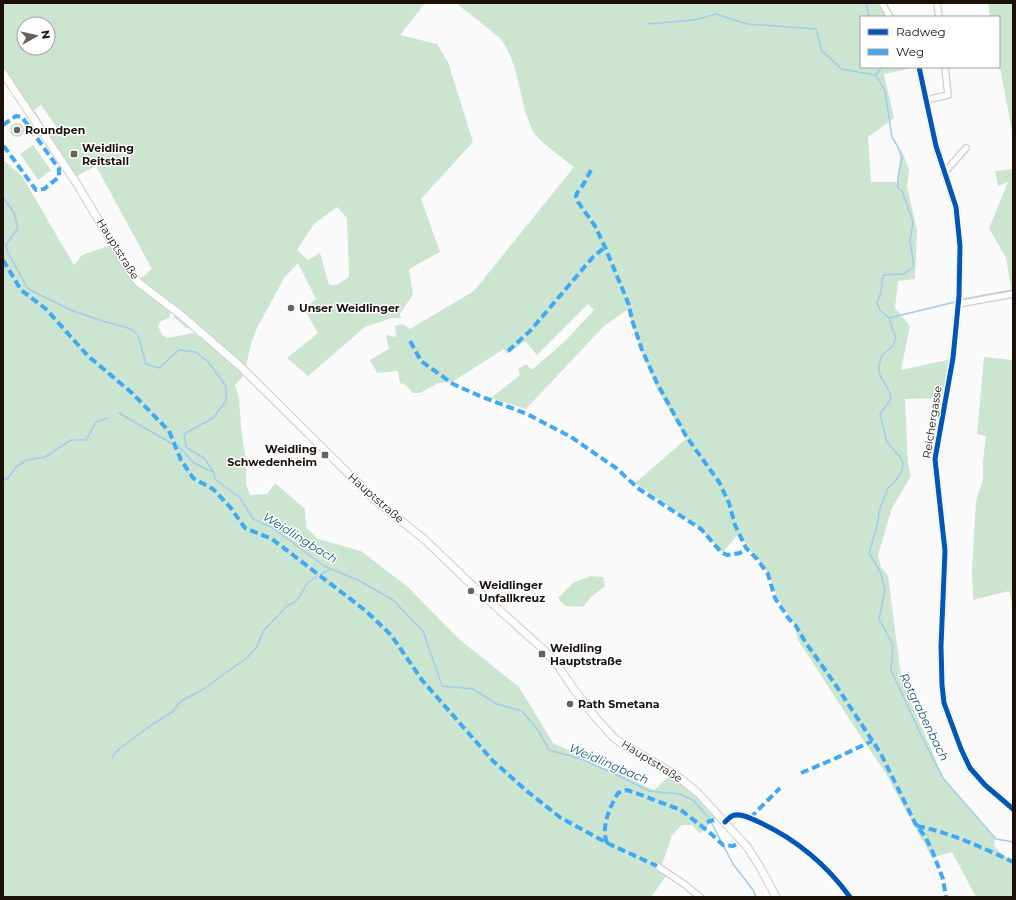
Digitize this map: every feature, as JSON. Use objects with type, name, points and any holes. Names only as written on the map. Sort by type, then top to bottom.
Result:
[{"type":"main road","name":"Hauptstraße","points":[[3,73],[77,184],[128,269],[139,283],[185,318],[240,366],[375,500],[424,539],[549,655],[596,718],[614,738],[687,783],[709,804],[755,858],[776,897]]},
{"type":"street","points":[[882,3],[889,16]]},
{"type":"street","points":[[937,3],[939,16]]},
{"type":"street","name":"Reichergasse","points":[[919,68],[936,146],[956,207],[960,246],[958,304],[952,358],[936,459],[945,551],[941,646],[944,703],[961,749],[970,768],[985,785],[1013,809]]},
{"type":"street","points":[[926,100],[948,95],[945,68]]},
{"type":"street","points":[[944,173],[966,148]]},
{"type":"street","points":[[958,304],[1013,294]]},
{"type":"street","points":[[725,822],[732,816],[738,815],[750,818],[777,830],[800,845],[822,865],[850,897]]},
{"type":"street","points":[[657,866],[700,897]]},
{"type":"green space","points":[[3,3],[425,3],[400,35],[437,44],[448,62],[473,142],[421,199],[440,252],[409,269],[413,294],[400,314],[401,318],[391,318],[365,327],[308,376],[287,358],[318,333],[304,309],[316,299],[298,263],[284,278],[257,328],[251,344],[244,375],[235,385],[239,397],[241,427],[246,459],[246,484],[250,495],[267,494],[275,483],[305,509],[306,527],[318,539],[361,551],[408,587],[460,640],[519,687],[553,743],[654,790],[672,774],[692,788],[716,817],[700,834],[692,825],[682,825],[672,835],[661,868],[669,872],[651,897],[3,897],[3,160],[22,176],[74,265],[82,255],[108,246],[90,211],[63,167],[3,78]],"holes":[[[41,105],[58,129],[50,135],[34,110]],[[96,166],[152,269],[140,279],[131,269],[77,176]],[[337,207],[347,218],[349,277],[337,285],[329,285],[320,253],[308,260],[297,250],[314,224]],[[171,311],[175,313],[174,317],[186,328],[192,329],[201,335],[198,336],[193,333],[167,338],[162,335],[158,326],[161,321],[169,318]]]},
{"type":"green space","points":[[456,3],[883,3],[888,16],[860,16],[860,68],[912,68],[884,74],[894,118],[868,137],[871,182],[897,182],[901,149],[909,169],[907,186],[917,231],[915,279],[898,281],[895,308],[910,326],[901,370],[952,359],[946,398],[905,399],[908,464],[911,476],[892,508],[878,555],[881,567],[888,576],[900,669],[912,705],[944,779],[995,838],[994,846],[1013,862],[1013,897],[976,897],[952,852],[932,858],[883,769],[798,640],[794,623],[777,597],[769,574],[739,533],[724,551],[721,552],[701,529],[635,483],[686,439],[656,387],[627,310],[604,326],[526,409],[491,398],[520,375],[518,369],[526,364],[532,370],[565,341],[594,310],[588,304],[537,355],[525,341],[508,354],[504,349],[452,382],[438,383],[420,393],[413,393],[406,385],[400,383],[398,371],[377,373],[370,360],[389,349],[386,335],[396,337],[395,326],[403,324],[410,329],[474,291],[574,167],[546,145],[534,133],[525,109],[512,60],[500,38]]},
{"type":"green space","points":[[988,3],[1013,3],[1013,136],[1000,68],[1000,16],[990,16]]},
{"type":"green space","name":"Roundpen","points":[[14,123],[20,123],[24,127],[24,133],[20,137],[14,137],[10,133],[10,127]]},
{"type":"green space","points":[[33,145],[51,170],[38,180],[20,154]]},
{"type":"green space","points":[[1013,169],[1012,295],[1006,258],[989,228],[1008,182],[998,186],[995,171]]},
{"type":"green space","points":[[984,357],[1013,360],[1012,603],[1009,591],[973,600],[972,570],[976,501],[983,480],[983,461],[986,436],[977,434]]},
{"type":"green space","points":[[590,576],[603,577],[605,586],[591,597],[583,607],[565,606],[558,598],[573,583]]},
{"type":"waterway","name":"Rotgrabenbach","points":[[866,3],[869,16]]},
{"type":"waterway","points":[[647,24],[694,20],[716,14],[747,24],[816,29],[822,51],[842,69],[875,75]]},
{"type":"waterway","name":"Rotgrabenbach","points":[[881,68],[876,75],[885,91],[892,137],[902,158],[898,177],[898,188],[902,191],[913,222],[910,241],[914,266],[904,274],[883,275],[881,292],[877,303],[880,310],[889,318],[896,339],[892,347],[882,355],[879,365],[880,375],[889,391],[891,399],[880,414],[887,442],[900,457],[903,463],[902,471],[895,482],[888,488],[879,511],[878,522],[869,553],[880,571],[885,589],[879,619],[893,645],[891,670],[943,778],[996,839],[1013,842]]},
{"type":"waterway","name":"Weidlingbach","points":[[3,197],[14,213],[18,228],[6,245],[7,251],[28,289],[73,311],[131,329],[138,335],[146,364],[159,368],[179,350],[196,352],[209,363],[226,386],[226,401],[213,418],[184,434],[186,447],[204,458],[214,472],[215,479],[240,498],[253,519],[273,528],[324,566],[358,580],[393,600],[423,631],[442,686],[473,689],[497,704],[522,711],[538,730],[549,750],[581,759],[649,791],[680,794],[693,800],[709,818],[733,864],[753,890],[756,897]]},
{"type":"waterway","points":[[964,299],[1013,290]]},
{"type":"waterway","points":[[889,318],[955,302]]},
{"type":"waterway","points":[[119,413],[171,443]]},
{"type":"waterway","points":[[3,480],[8,478],[16,467],[27,460],[45,457],[71,440],[86,440],[96,422],[108,418]]},
{"type":"waterway","points":[[178,446],[194,463],[213,472]]},
{"type":"waterway","points":[[321,574],[330,569]]},
{"type":"waterway","points":[[112,757],[119,749],[172,712],[181,701],[202,690],[248,657],[256,648],[264,630],[287,606],[295,602],[307,583],[316,577]]},
{"type":"marked path","points":[[3,125],[16,116],[22,117],[59,169],[59,177],[44,189],[36,190],[3,145]]},
{"type":"marked path","points":[[591,170],[576,197],[595,226],[605,247],[629,305],[632,320],[642,350],[657,383],[686,436],[719,482],[729,503],[735,525],[746,548],[757,559],[768,574],[775,598],[789,619],[796,626],[881,754],[915,823],[926,838],[933,853],[943,879],[946,897]]},
{"type":"marked path","points":[[508,351],[530,331],[593,257],[605,247]]},
{"type":"marked path","points":[[3,260],[21,290],[46,309],[88,356],[132,393],[169,431],[181,460],[193,478],[213,489],[230,507],[245,528],[272,539],[366,611],[391,635],[422,680],[493,761],[528,792],[561,818],[607,843],[657,866]]},
{"type":"marked path","points":[[410,341],[421,361],[453,384],[527,414],[571,437],[616,468],[639,489],[701,529],[721,552],[727,555],[734,554],[740,553],[746,548]]},
{"type":"marked path","points":[[801,773],[872,741]]},
{"type":"marked path","points":[[750,818],[780,788]]},
{"type":"marked path","points":[[607,843],[605,837],[605,824],[609,811],[618,793],[627,790],[681,810],[723,845],[733,846],[737,844]]},
{"type":"marked path","points":[[707,822],[714,820]]},
{"type":"marked path","points":[[917,826],[953,836],[1013,862]]},
{"type":"cycle path","points":[[919,68],[936,146],[956,207],[960,246],[959,296],[953,358],[935,459],[945,551],[941,646],[944,703],[961,749],[970,768],[985,785],[1013,809]]},
{"type":"cycle path","points":[[725,822],[732,816],[742,815],[785,836],[798,844],[820,863],[850,897]]},
{"type":"place","name":"Roundpen","points":[[17,130]]},
{"type":"place","name":"Weidling Reitstall","points":[[74,154]]},
{"type":"place","name":"Unser Weidlinger","points":[[291,308]]},
{"type":"place","name":"Weidling Schwedenheim","points":[[325,455]]},
{"type":"place","name":"Weidlinger Unfallkreuz","points":[[471,591]]},
{"type":"place","name":"Weidling Hauptstraße","points":[[542,654]]},
{"type":"place","name":"Rath Smetana","points":[[570,704]]}]
